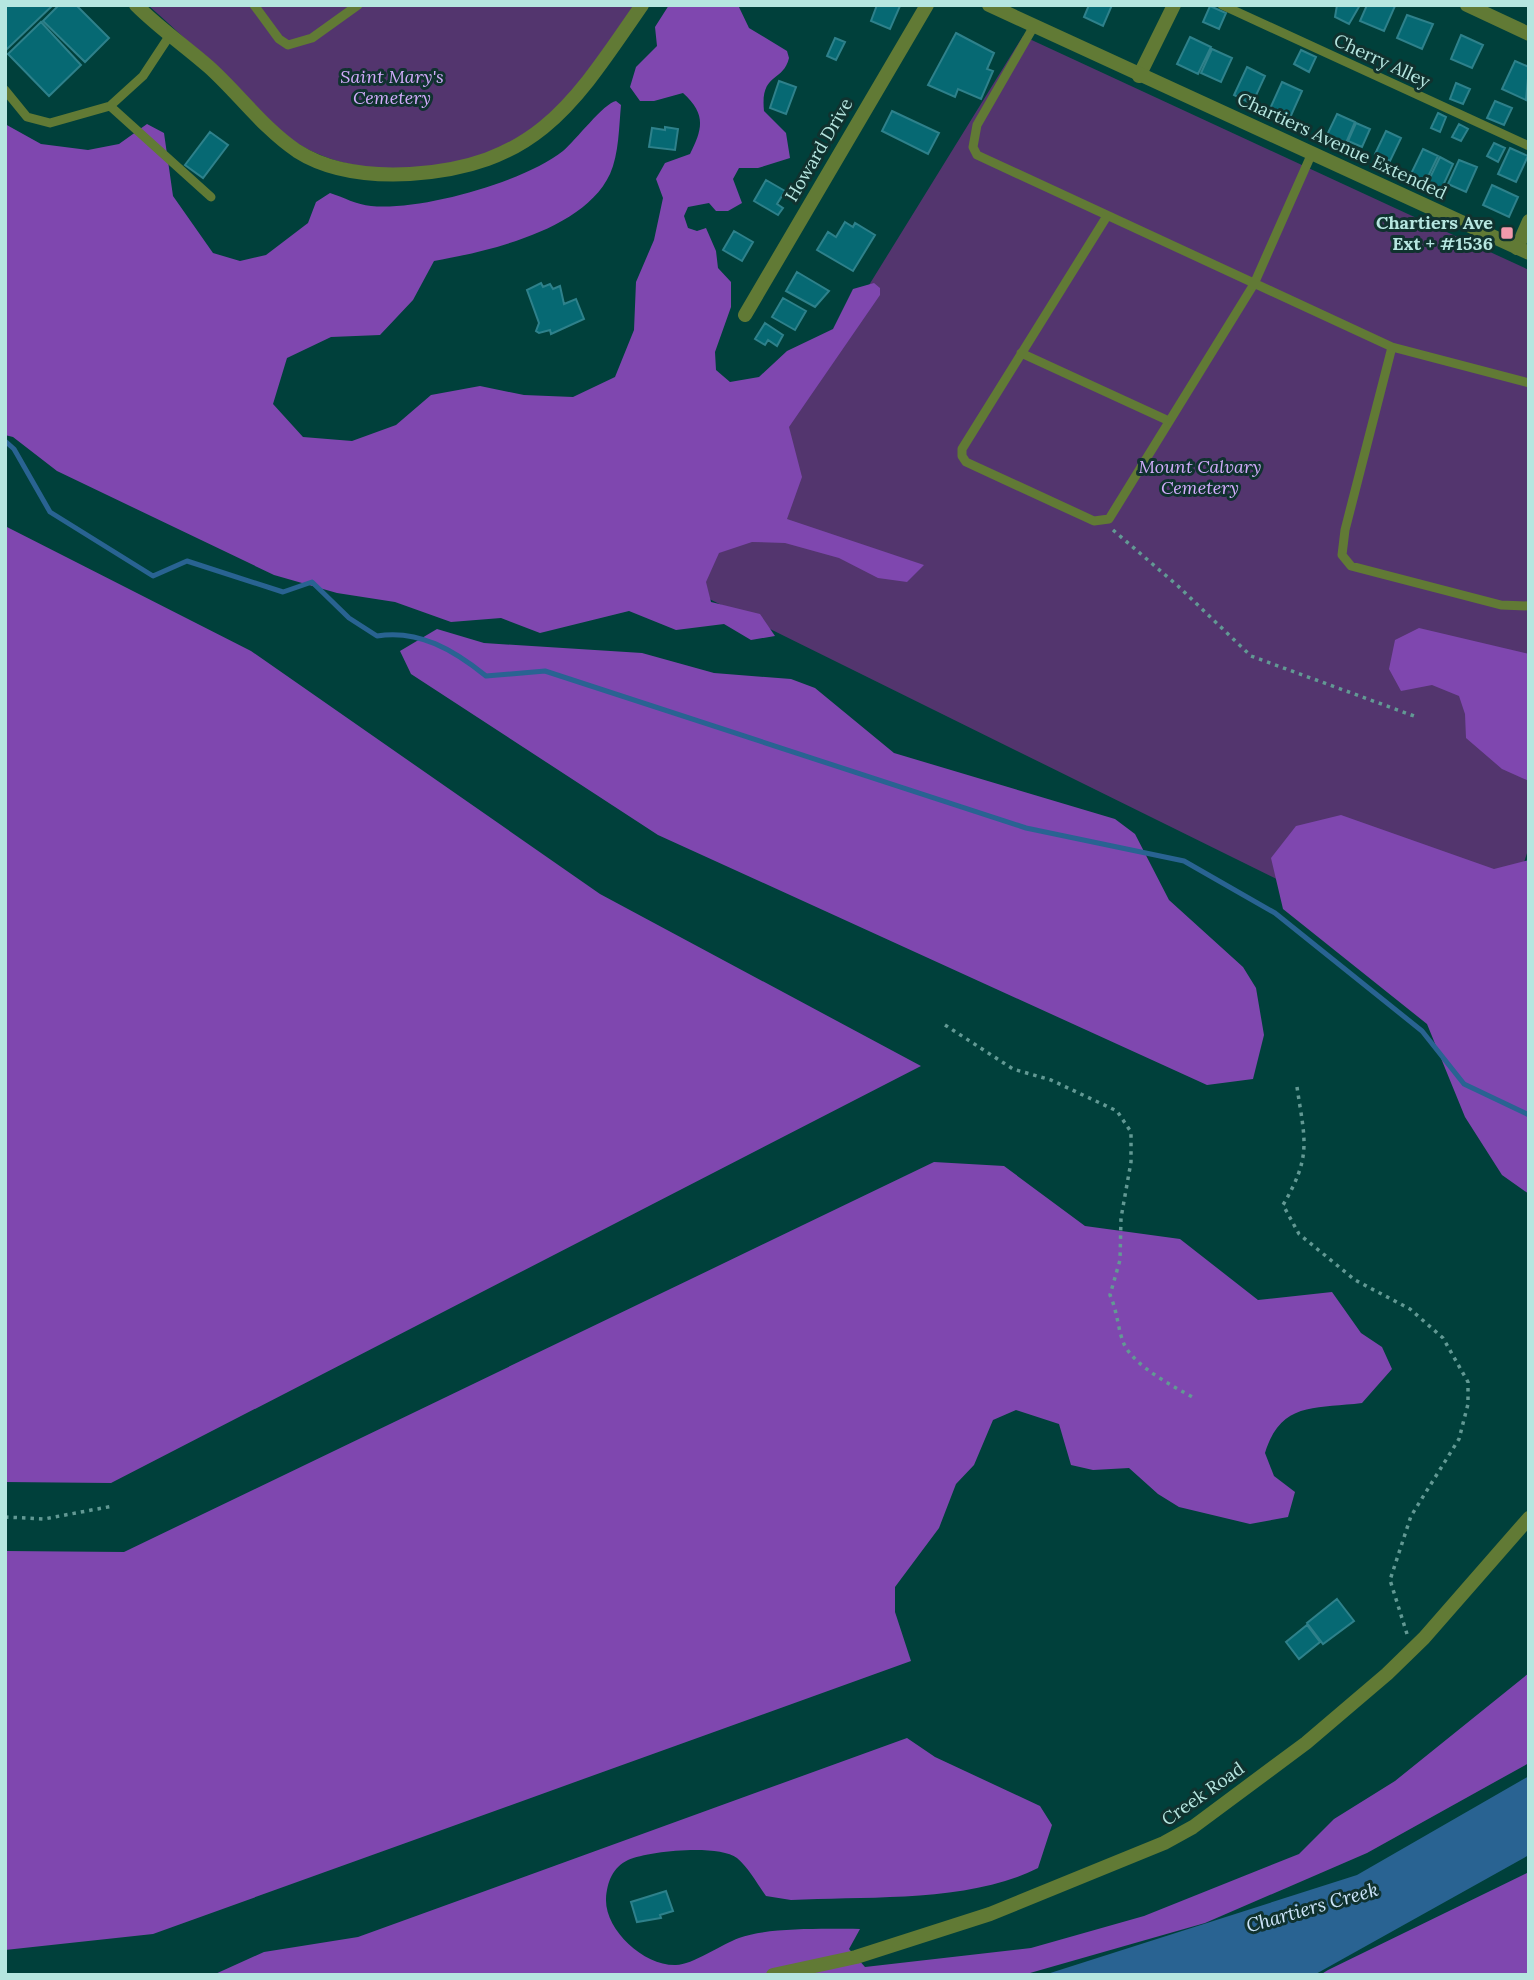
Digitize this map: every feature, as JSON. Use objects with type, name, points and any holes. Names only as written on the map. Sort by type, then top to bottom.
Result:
[{"type":"street","points":[[136,5],[209,67],[270,130],[298,151],[326,164],[355,172],[436,172],[475,164],[511,152],[550,124],[585,87],[642,5]]},
{"type":"street","name":"Howard Drive","points":[[745,315],[926,5]]},
{"type":"street","name":"Chartiers Avenue Extended","points":[[989,5],[1523,250]]},
{"type":"street","points":[[1139,76],[1174,5]]},
{"type":"street","points":[[1466,5],[1529,34]]},
{"type":"street","points":[[1523,250],[1529,221]]},
{"type":"street","name":"Creek Road","points":[[773,1975],[856,1957],[990,1914],[1164,1843],[1193,1827],[1306,1743],[1412,1649],[1529,1518]]},
{"type":"lane","points":[[254,5],[279,40],[288,45],[312,38],[358,5]]},
{"type":"lane","name":"Cherry Alley","points":[[1222,5],[1529,146]]},
{"type":"lane","points":[[1034,26],[1013,68],[977,125],[973,147],[977,155],[1392,347],[1529,383]]},
{"type":"lane","points":[[5,90],[27,117],[50,123],[110,106],[143,76],[170,35]]},
{"type":"lane","points":[[110,106],[211,197]]},
{"type":"lane","points":[[1107,216],[962,449],[962,456],[966,461],[1094,521],[1103,522],[1109,519],[1254,284],[1312,153]]},
{"type":"lane","points":[[1392,347],[1345,530],[1342,555],[1351,566],[1501,605],[1529,606]]},
{"type":"lane","points":[[1021,353],[1170,421]]},
{"type":"path","points":[[1103,522],[1178,586],[1251,656],[1414,716]]},
{"type":"path","points":[[945,1026],[1013,1069],[1051,1080],[1117,1111],[1131,1132],[1131,1162],[1121,1218],[1120,1260],[1110,1295],[1118,1314],[1124,1344],[1152,1374],[1194,1398]]},
{"type":"path","points":[[1297,1087],[1306,1148],[1300,1177],[1283,1205],[1299,1234],[1355,1280],[1410,1309],[1443,1338],[1468,1382],[1468,1404],[1459,1439],[1411,1516],[1390,1580],[1412,1649]]},
{"type":"path","points":[[5,1517],[44,1519],[113,1506]]},
{"type":"green space","name":"Saint Mary's Cemetery","points":[[148,5],[636,5],[575,93],[550,119],[525,138],[496,152],[463,162],[429,168],[394,169],[360,166],[328,158],[290,139]]},
{"type":"green space","name":"Mount Calvary Cemetery","points":[[1023,36],[1529,270],[1529,847],[1485,982],[683,586]]},
{"type":"shaded area","points":[[669,5],[738,5],[749,28],[787,51],[789,58],[786,66],[765,90],[764,111],[786,133],[790,158],[758,168],[739,168],[733,179],[742,203],[728,211],[716,211],[709,203],[688,207],[684,216],[688,228],[697,231],[706,228],[716,251],[718,268],[731,282],[731,307],[715,352],[716,370],[730,382],[759,377],[787,351],[833,329],[853,289],[874,283],[880,288],[880,295],[789,427],[802,477],[787,519],[924,565],[907,582],[878,578],[839,558],[785,543],[752,542],[719,553],[706,582],[711,602],[760,614],[775,636],[751,640],[724,624],[676,630],[629,611],[540,633],[501,618],[451,622],[395,602],[337,593],[274,575],[57,471],[13,437],[5,435],[5,124],[41,144],[88,150],[119,144],[147,124],[164,133],[173,196],[213,253],[240,261],[266,255],[308,223],[316,202],[330,193],[371,206],[416,204],[471,192],[523,173],[563,151],[597,115],[616,101],[621,105],[613,166],[597,193],[579,210],[533,235],[481,251],[434,261],[413,300],[380,335],[331,337],[287,358],[273,404],[303,437],[352,441],[396,425],[431,395],[480,386],[524,395],[573,397],[615,377],[634,330],[636,282],[654,240],[663,198],[656,179],[665,163],[690,154],[700,129],[696,108],[683,93],[654,101],[640,101],[630,87],[636,67],[657,46],[655,27]]},
{"type":"shaded area","points":[[5,526],[251,651],[600,894],[921,1066],[111,1483],[5,1482]]},
{"type":"shaded area","points":[[1419,628],[1529,654],[1529,781],[1502,769],[1466,738],[1465,714],[1459,696],[1432,685],[1401,691],[1389,669],[1395,640]]},
{"type":"shaded area","points":[[437,629],[484,643],[642,653],[714,673],[791,679],[815,688],[894,753],[1115,819],[1135,834],[1169,900],[1243,967],[1256,988],[1264,1035],[1253,1079],[1207,1085],[658,835],[411,674],[400,651]]},
{"type":"shaded area","points":[[1341,815],[1494,869],[1529,860],[1529,1194],[1502,1175],[1465,1117],[1427,1024],[1283,909],[1271,858],[1296,826]]},
{"type":"shaded area","points":[[934,1162],[1004,1166],[1085,1226],[1180,1239],[1258,1300],[1332,1292],[1361,1333],[1382,1347],[1392,1369],[1362,1403],[1302,1411],[1280,1424],[1265,1453],[1274,1476],[1295,1492],[1288,1517],[1250,1524],[1179,1507],[1158,1494],[1129,1468],[1093,1470],[1071,1465],[1059,1424],[1016,1410],[993,1420],[974,1465],[956,1484],[939,1528],[895,1587],[895,1612],[911,1661],[153,1934],[5,1950],[5,1551],[124,1552]]},
{"type":"shaded area","points":[[1529,1673],[1529,1763],[1367,1853],[1205,1923],[1023,1975],[213,1975],[264,1952],[358,1937],[907,1738],[935,1757],[1040,1806],[1052,1825],[1038,1868],[1011,1879],[950,1892],[917,1896],[791,1900],[766,1896],[741,1862],[728,1854],[700,1850],[667,1852],[628,1860],[615,1871],[609,1881],[606,1899],[612,1923],[619,1934],[640,1953],[664,1964],[676,1965],[690,1962],[751,1934],[798,1929],[860,1929],[849,1949],[865,1967],[1031,1948],[1144,1916],[1299,1854],[1334,1819],[1395,1781]]},
{"type":"shaded area","points":[[1529,1872],[1529,1975],[1320,1975],[1328,1970]]},
{"type":"water","name":"Chartiers Creek","points":[[1529,1776],[1529,1855],[1314,1975],[1044,1975],[1357,1875]]},
{"type":"building","points":[[5,5],[53,5],[6,50]]},
{"type":"building","points":[[59,5],[76,5],[109,38],[85,62],[43,21]]},
{"type":"building","points":[[877,5],[900,6],[890,29],[871,21]]},
{"type":"building","points":[[1089,5],[1112,5],[1103,26],[1084,17]]},
{"type":"building","points":[[1337,5],[1360,5],[1349,24],[1335,17]]},
{"type":"building","points":[[1367,5],[1395,6],[1384,31],[1360,21]]},
{"type":"building","points":[[1210,6],[1226,13],[1219,29],[1203,22]]},
{"type":"building","points":[[1407,15],[1433,24],[1422,49],[1397,38]]},
{"type":"building","points":[[41,22],[81,65],[49,96],[8,54]]},
{"type":"building","points":[[956,33],[994,53],[987,69],[993,71],[981,99],[958,89],[955,97],[928,85]]},
{"type":"building","points":[[1461,35],[1483,45],[1472,68],[1451,59]]},
{"type":"building","points":[[1190,37],[1211,47],[1198,74],[1177,64]]},
{"type":"building","points":[[835,38],[845,42],[836,60],[827,56]]},
{"type":"building","points":[[1212,49],[1232,58],[1221,82],[1201,73]]},
{"type":"building","points":[[1301,50],[1316,57],[1309,72],[1294,64]]},
{"type":"building","points":[[1515,61],[1529,67],[1526,100],[1502,89]]},
{"type":"building","points":[[1247,67],[1265,76],[1252,104],[1234,95]]},
{"type":"building","points":[[779,81],[796,87],[786,114],[770,108]]},
{"type":"building","points":[[1282,82],[1302,91],[1289,120],[1269,111]]},
{"type":"building","points":[[1456,83],[1470,89],[1463,104],[1450,99]]},
{"type":"building","points":[[1495,101],[1512,108],[1504,125],[1487,118]]},
{"type":"building","points":[[892,111],[939,133],[928,154],[882,131]]},
{"type":"building","points":[[1438,113],[1446,117],[1440,132],[1431,128]]},
{"type":"building","points":[[1337,114],[1355,122],[1346,143],[1327,135]]},
{"type":"building","points":[[1356,123],[1370,129],[1362,147],[1348,141]]},
{"type":"building","points":[[1459,124],[1468,129],[1461,141],[1452,137]]},
{"type":"building","points":[[665,127],[678,129],[675,150],[649,147],[652,128],[665,130]]},
{"type":"building","points":[[1386,131],[1401,138],[1390,161],[1375,154]]},
{"type":"building","points":[[210,132],[228,145],[203,178],[185,165]]},
{"type":"building","points":[[1494,143],[1505,148],[1498,162],[1487,156]]},
{"type":"building","points":[[1510,148],[1528,156],[1516,182],[1498,174]]},
{"type":"building","points":[[1423,149],[1438,156],[1424,185],[1409,178]]},
{"type":"building","points":[[1440,157],[1453,164],[1440,192],[1426,186]]},
{"type":"building","points":[[1459,160],[1477,167],[1466,192],[1448,184]]},
{"type":"building","points":[[766,180],[785,191],[777,204],[783,208],[778,215],[754,201]]},
{"type":"building","points":[[1492,185],[1518,197],[1509,217],[1483,205]]},
{"type":"building","points":[[845,222],[853,227],[855,223],[875,235],[853,271],[817,250],[828,232],[836,237]]},
{"type":"building","points":[[734,231],[753,242],[742,261],[723,250]]},
{"type":"building","points":[[797,272],[829,291],[815,307],[786,291]]},
{"type":"building","points":[[541,283],[543,287],[550,284],[553,289],[560,286],[564,304],[576,299],[584,319],[551,334],[550,330],[539,333],[536,331],[539,323],[527,290]]},
{"type":"building","points":[[783,298],[806,311],[795,330],[772,317]]},
{"type":"building","points":[[765,323],[783,335],[777,346],[768,340],[765,345],[755,339]]},
{"type":"building","points":[[1337,1599],[1354,1621],[1323,1644],[1307,1623]]},
{"type":"building","points":[[1307,1625],[1320,1642],[1299,1659],[1286,1642]]},
{"type":"building","points":[[666,1891],[673,1911],[660,1915],[661,1918],[637,1922],[631,1902]]},
{"type":"waterway","points":[[5,441],[14,449],[50,512],[153,576],[187,561],[283,592],[312,582],[349,618],[377,636],[407,636],[435,644],[486,676],[545,671],[1026,828],[1184,861],[1275,913],[1422,1031],[1464,1084],[1529,1115]]},
{"type":"place","name":"Chartiers Ave Ext + #1536","points":[[1507,233]]}]
